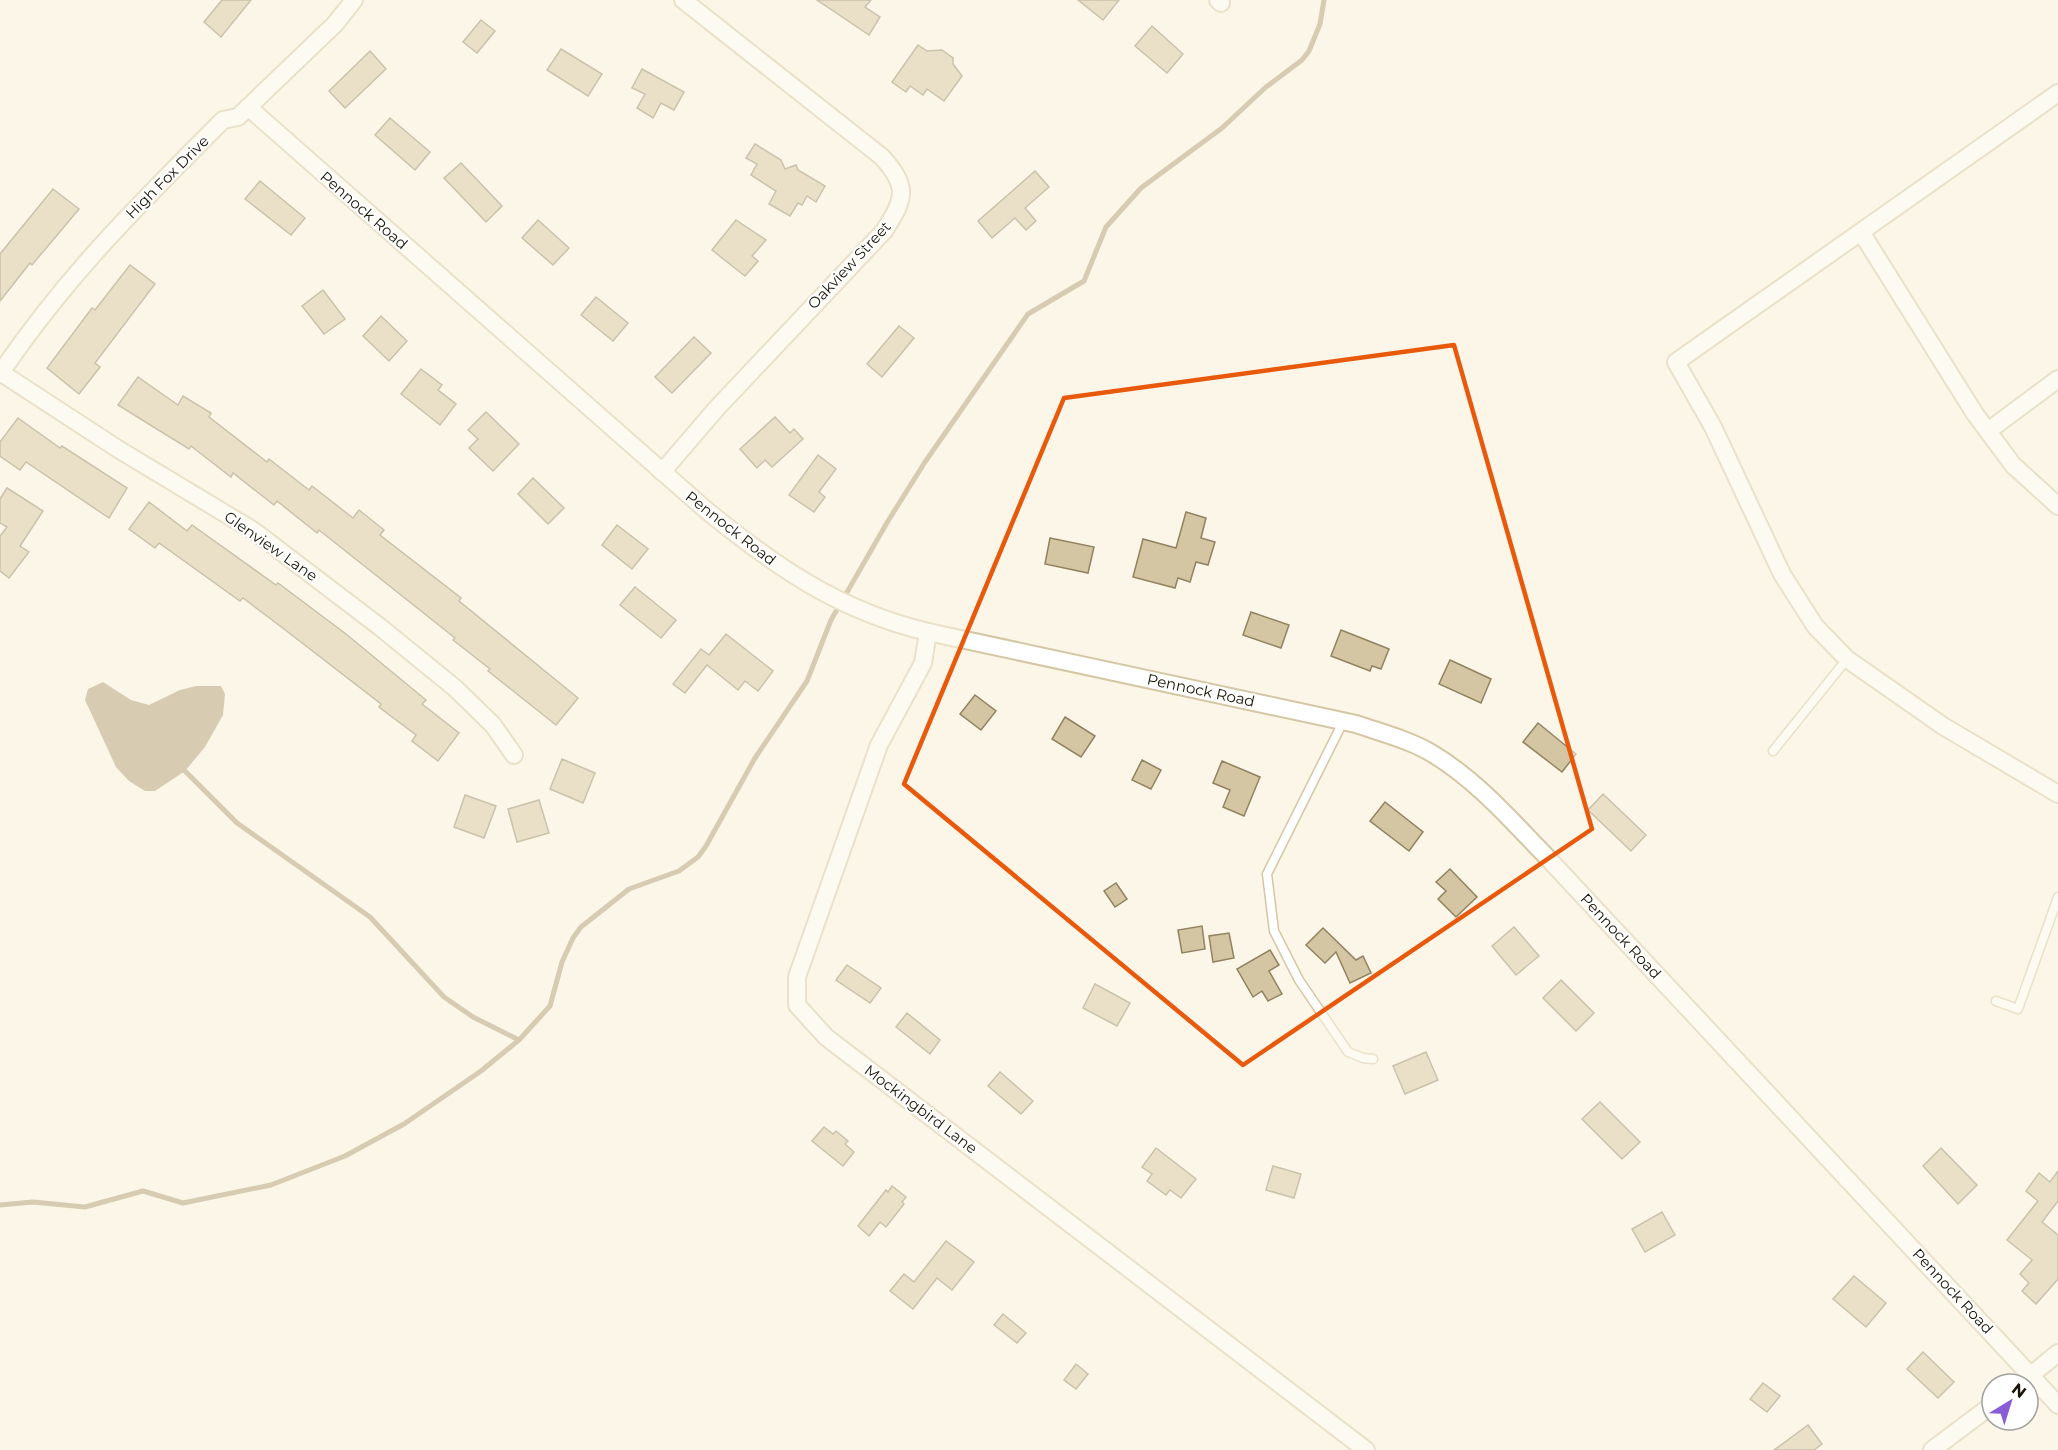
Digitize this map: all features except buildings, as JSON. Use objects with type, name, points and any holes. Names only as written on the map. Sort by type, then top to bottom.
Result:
[{"type":"street","name":"High Fox Drive","points":[[0,373],[51,301],[112,232],[223,120],[238,117],[335,24],[354,0]]},
{"type":"street","name":"Oakview Street","points":[[662,471],[717,408],[884,231],[902,198],[901,184],[882,157],[683,0]]},
{"type":"street","points":[[2058,93],[1676,362],[1713,427],[1782,574],[1815,626],[1847,659],[1943,726],[2058,794]]},
{"type":"street","name":"Pennock Road","points":[[248,107],[748,544],[840,603],[891,623],[928,632],[1343,722],[1397,738],[1432,753],[1486,794],[2018,1372]]},
{"type":"street","points":[[1862,232],[1988,431],[2013,465],[2057,503]]},
{"type":"street","name":"Glenview Lane","points":[[0,373],[118,449],[254,531],[380,627],[455,688],[494,725],[514,755]]},
{"type":"street","points":[[1988,431],[2058,380]]},
{"type":"street","name":"Mockingbird Lane","points":[[928,632],[923,663],[879,745],[796,977],[797,1005],[826,1036],[1366,1450]]},
{"type":"street","points":[[2035,1372],[2058,1353]]},
{"type":"street","name":"Pennock Road","points":[[2040,1391],[2058,1405]]},
{"type":"street","points":[[1932,1450],[1980,1414]]},
{"type":"lane","points":[[1773,751],[1847,659]]},
{"type":"lane","points":[[1343,722],[1267,874],[1274,931],[1313,1005],[1348,1052],[1363,1059],[1373,1059]]},
{"type":"lane","points":[[1996,1001],[2018,1009],[2058,897]]},
{"type":"highlighted area","points":[[1454,345],[1592,829],[1243,1065],[904,784],[1064,398]]},
{"type":"shaded area","points":[[103,682],[131,700],[149,705],[180,690],[196,686],[221,686],[225,694],[223,715],[205,747],[185,771],[155,791],[145,791],[129,781],[116,767],[85,700],[88,689]]},
{"type":"waterway","points":[[0,1205],[33,1202],[85,1207],[143,1191],[183,1203],[271,1185],[345,1156],[404,1124],[481,1071],[519,1040],[550,1006],[562,962],[581,927],[629,889],[679,871],[698,857],[706,846],[755,758],[807,681],[831,620],[888,521],[925,462],[1028,314],[1084,281],[1106,227],[1141,188],[1222,128],[1266,87],[1302,60],[1309,51],[1320,24],[1324,0]]},
{"type":"waterway","points":[[180,766],[237,823],[370,917],[444,997],[473,1017],[519,1040]]}]
